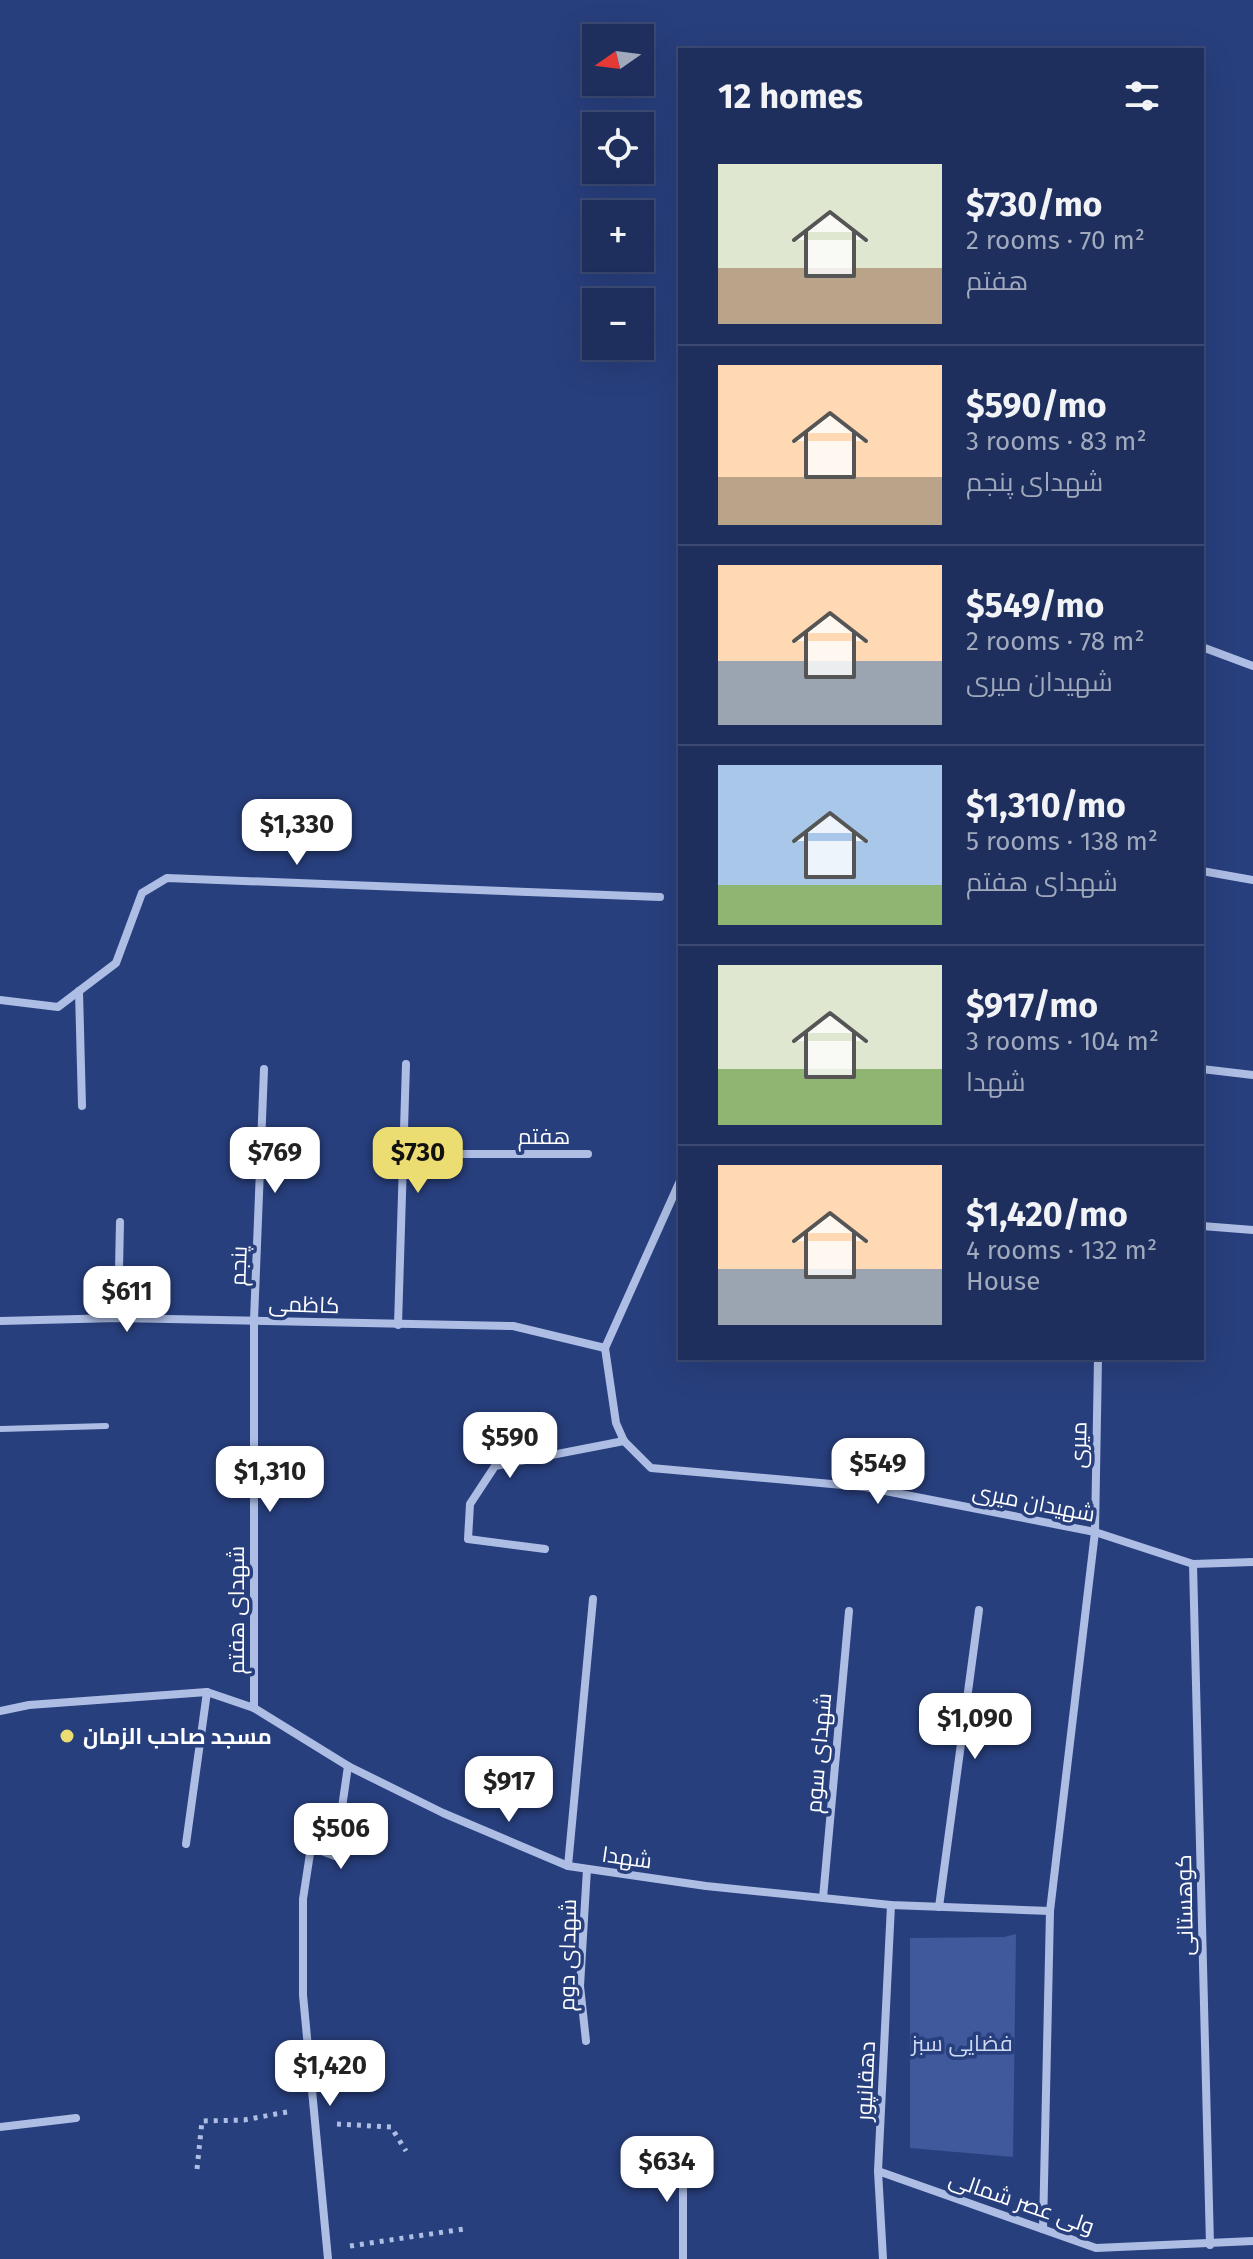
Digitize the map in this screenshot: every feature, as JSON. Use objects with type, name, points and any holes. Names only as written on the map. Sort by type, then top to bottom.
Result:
[{"type":"street","points":[[1204,648],[1253,666]]},
{"type":"street","points":[[1204,871],[1253,880]]},
{"type":"street","points":[[0,1000],[58,1007],[116,963],[142,893],[167,878],[660,897]]},
{"type":"street","points":[[79,991],[82,1106]]},
{"type":"street","points":[[398,1325],[406,1064]]},
{"type":"street","name":"پنجم","points":[[254,1320],[264,1069]]},
{"type":"street","points":[[1204,1069],[1253,1075]]},
{"type":"street","name":"هفتم","points":[[404,1154],[588,1154]]},
{"type":"street","points":[[545,1549],[468,1539],[470,1504],[495,1466],[624,1441],[616,1423],[605,1348],[678,1185]]},
{"type":"street","points":[[118,1318],[120,1222]]},
{"type":"street","points":[[1204,1226],[1253,1230]]},
{"type":"street","name":"کاظمی","points":[[0,1321],[118,1318],[513,1326],[605,1348]]},
{"type":"street","name":"شهدای هفتم","points":[[254,1320],[254,1708]]},
{"type":"street","name":"میری","points":[[1095,1532],[1098,1360]]},
{"type":"street","name":"شهیدان میری","points":[[624,1441],[651,1468],[865,1487],[1095,1532],[1193,1564],[1253,1562]]},
{"type":"street","points":[[1043,2229],[1050,1911],[1095,1532]]},
{"type":"street","name":"کوهستانی","points":[[1193,1564],[1210,2245]]},
{"type":"street","points":[[568,1866],[593,1599]]},
{"type":"street","points":[[939,1907],[979,1610]]},
{"type":"street","name":"شهدای سوم","points":[[823,1898],[849,1611]]},
{"type":"street","points":[[186,1844],[207,1692]]},
{"type":"street","name":"شهدا","points":[[0,1711],[29,1705],[207,1692],[254,1708],[348,1766],[443,1813],[568,1866],[706,1886],[891,1905],[1050,1911]]},
{"type":"street","points":[[328,2254],[303,1995],[303,1899],[311,1847],[335,1856],[348,1766]]},
{"type":"street","name":"شهدای دوم","points":[[586,2041],[580,1986],[587,1869]]},
{"type":"street","name":"دهقانپور","points":[[883,2259],[878,2171],[891,1905]]},
{"type":"street","points":[[0,2127],[76,2118]]},
{"type":"street","points":[[683,2149],[683,2259]]},
{"type":"street","name":"ولی عصر شمالی","points":[[878,2171],[1096,2248],[1253,2241]]},
{"type":"lane","points":[[0,1429],[106,1426]]},
{"type":"path","points":[[197,2169],[202,2121],[244,2120],[313,2107]]},
{"type":"path","points":[[317,2123],[391,2127],[406,2151]]},
{"type":"path","points":[[328,2254],[464,2229]]},
{"type":"green space","name":"فضایی سبز","points":[[1016,1934],[1013,2157],[910,2148],[910,1938],[1004,1937]]},
{"type":"place","name":"مسجد صاحب الزمان","points":[[67,1736]]}]
